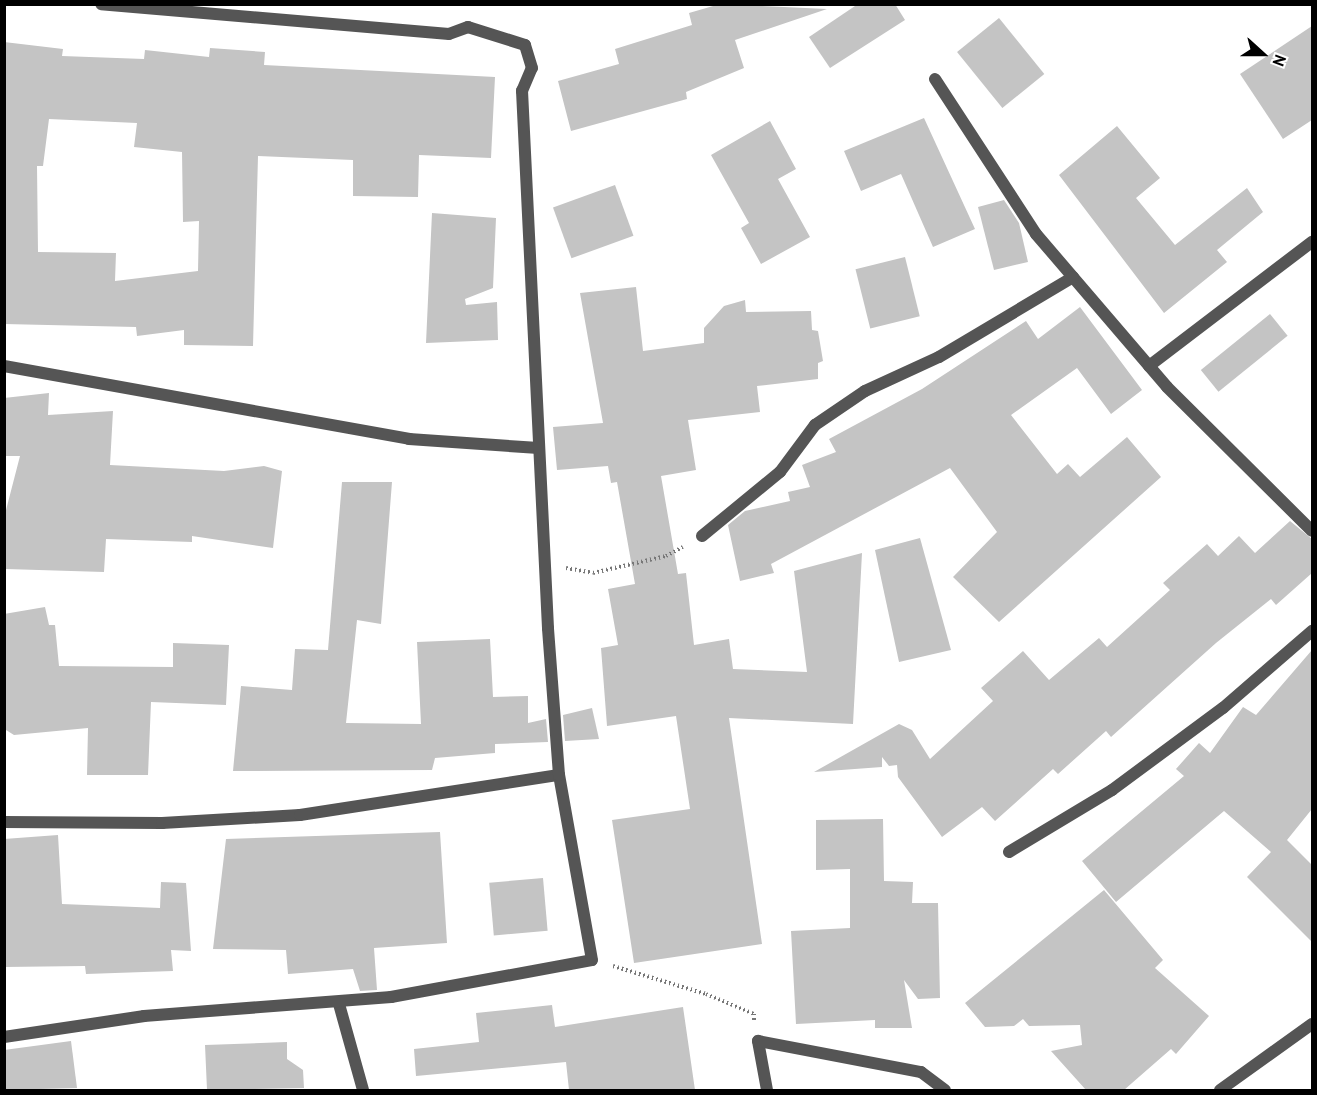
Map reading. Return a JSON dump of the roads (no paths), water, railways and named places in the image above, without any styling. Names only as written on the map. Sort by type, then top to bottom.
[{"type":"street","points":[[4,1037],[189,1012],[339,1004],[592,960],[559,775],[545,564],[522,91],[532,68],[525,45],[468,27],[449,33],[101,4]]},
{"type":"street","points":[[935,79],[1005,191],[1073,277],[1149,366],[1312,531]]},
{"type":"street","points":[[1149,366],[1312,242]]},
{"type":"street","points":[[702,536],[780,472],[815,426],[866,391],[939,357],[1073,277]]},
{"type":"street","points":[[4,366],[409,439],[539,448]]},
{"type":"street","points":[[1009,852],[1112,790],[1223,708],[1312,632]]},
{"type":"street","points":[[4,822],[162,823],[300,815],[559,775]]},
{"type":"street","points":[[339,1004],[363,1090]]},
{"type":"street","points":[[1221,1090],[1312,1024]]},
{"type":"street","points":[[767,1090],[758,1041],[921,1072],[945,1090]]}]
